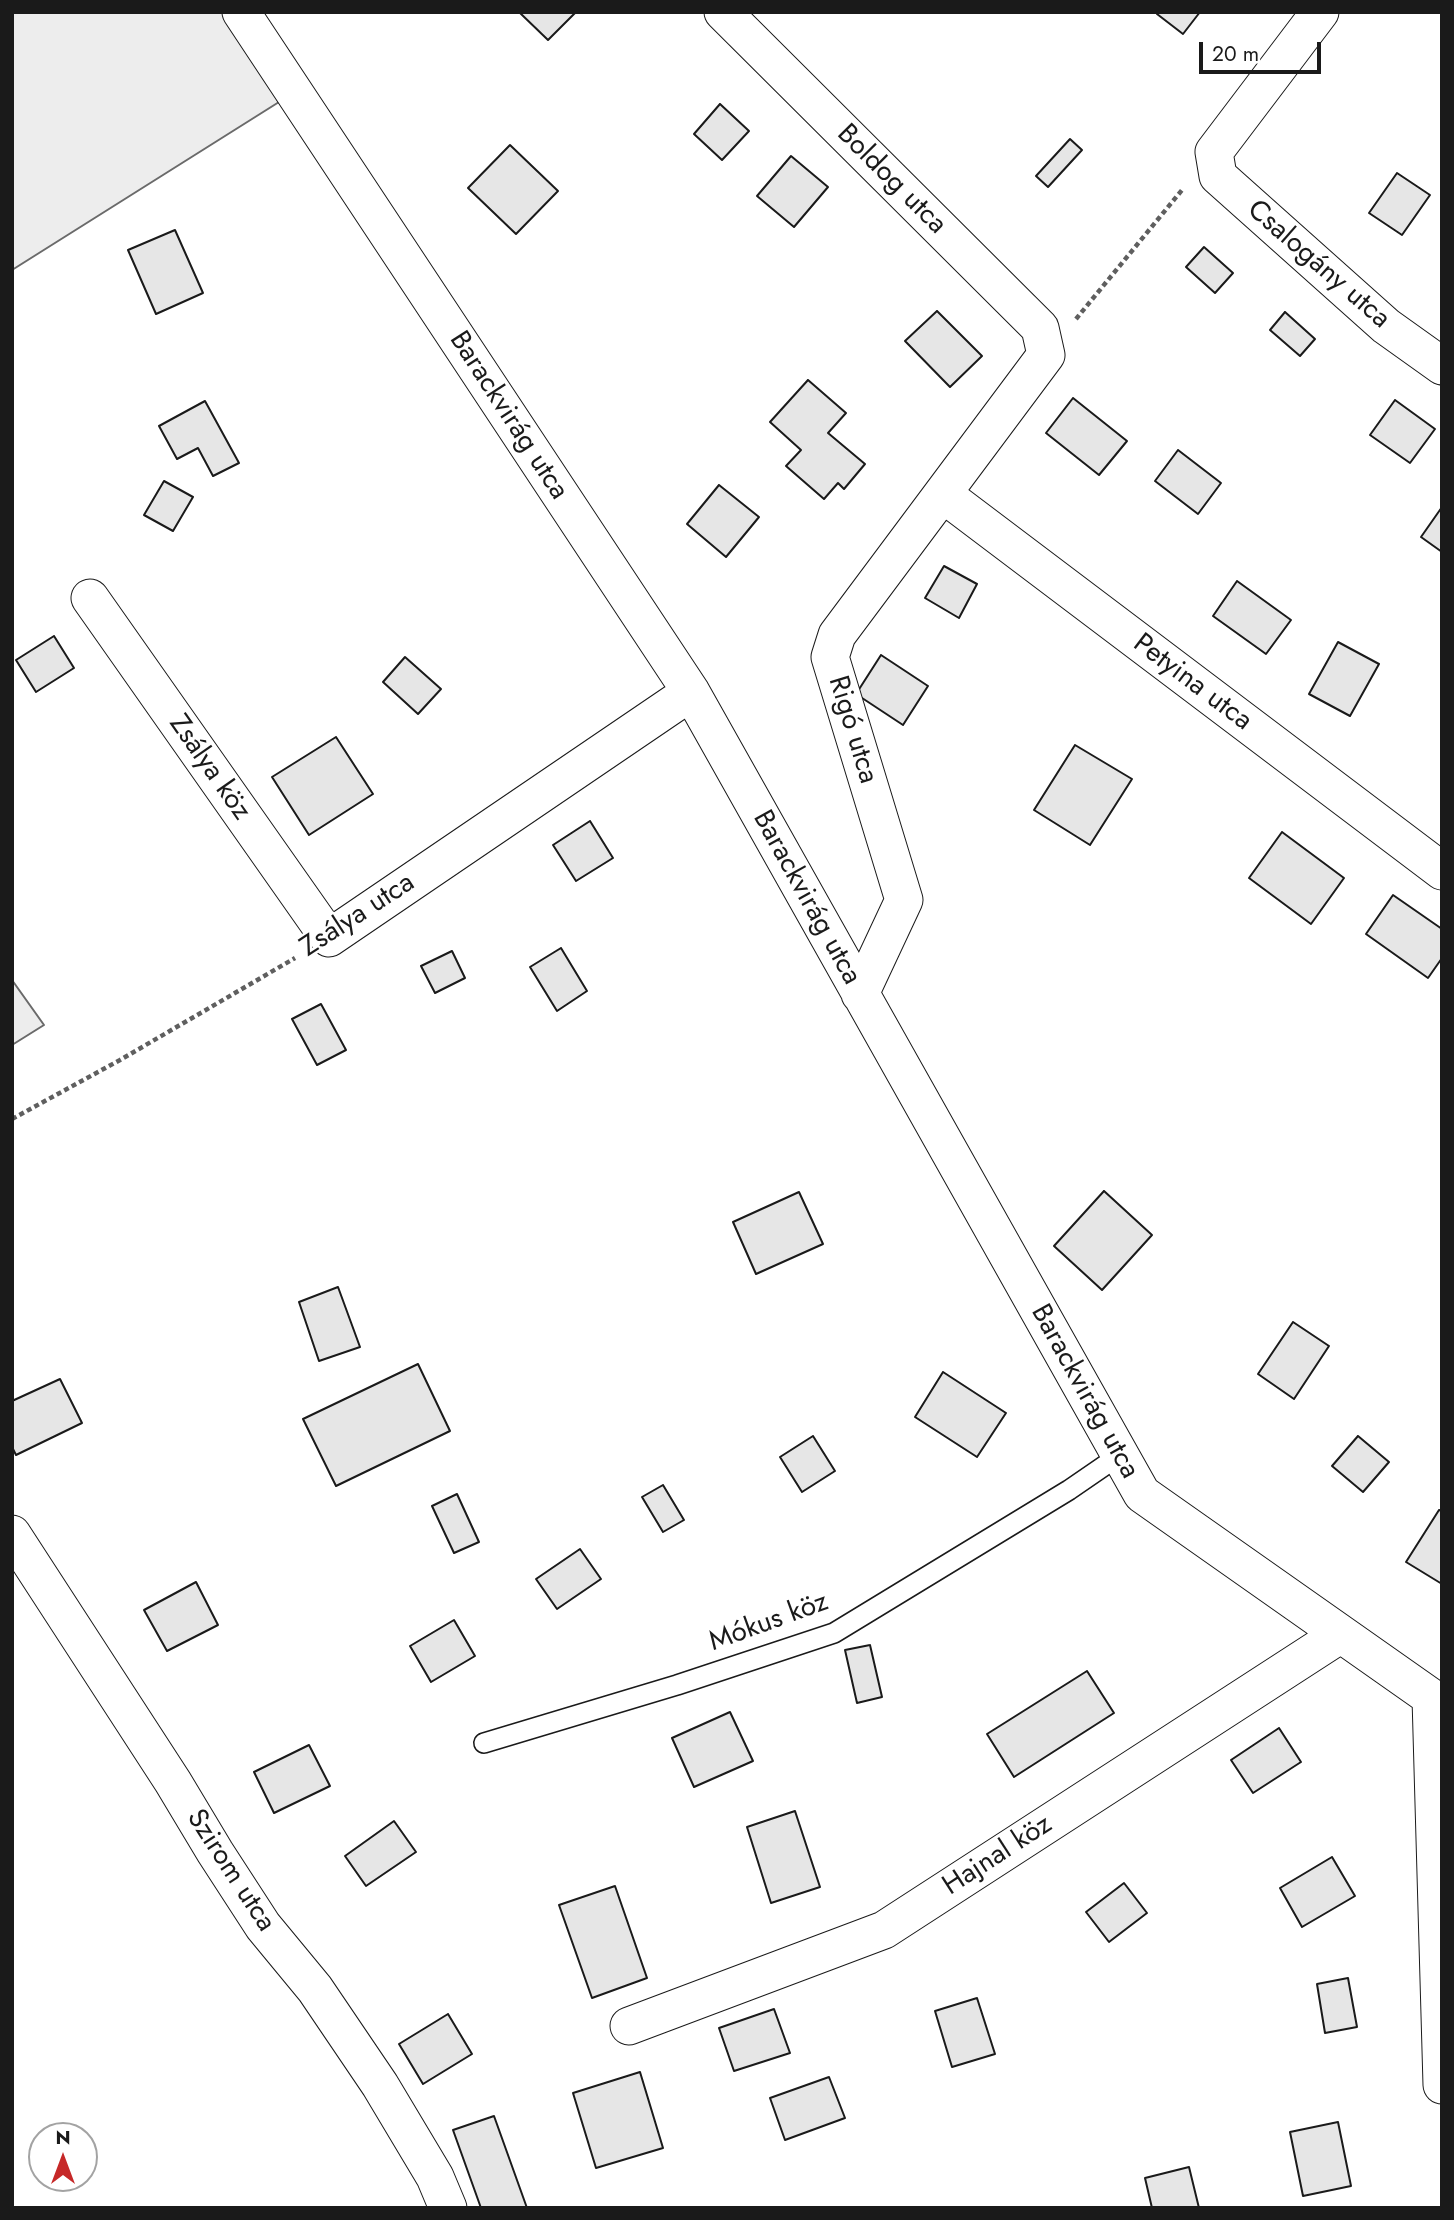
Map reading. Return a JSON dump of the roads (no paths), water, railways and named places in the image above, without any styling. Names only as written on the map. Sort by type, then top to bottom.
[{"type":"street","name":"Barackvirág utca","points":[[241,12],[691,692],[1142,1494],[1437,1701]]},
{"type":"street","name":"Boldog utca","points":[[723,12],[1040,328],[1046,355]]},
{"type":"street","name":"Csalogány utca","points":[[1320,12],[1213,152],[1218,176],[1386,326],[1442,366]]},
{"type":"street","name":"Rigó utca","points":[[860,994],[904,900],[830,657],[837,635],[1046,355]]},
{"type":"street","name":"Petyina utca","points":[[943,494],[1442,871]]},
{"type":"street","name":"Zsálya köz","points":[[90,598],[329,938]]},
{"type":"street","name":"Zsálya utca","points":[[329,938],[691,692]]},
{"type":"street","name":"Szirom utca","points":[[12,1534],[166,1770],[263,1926],[315,1989],[380,2085],[435,2177],[448,2208]]},
{"type":"street","name":"Hajnal köz","points":[[629,2026],[884,1930],[1341,1634]]},
{"type":"street","points":[[1437,1701],[1442,2085]]},
{"type":"lane","name":"Mókus köz","points":[[484,1743],[677,1685],[834,1633],[1069,1490],[1120,1455]]}]
